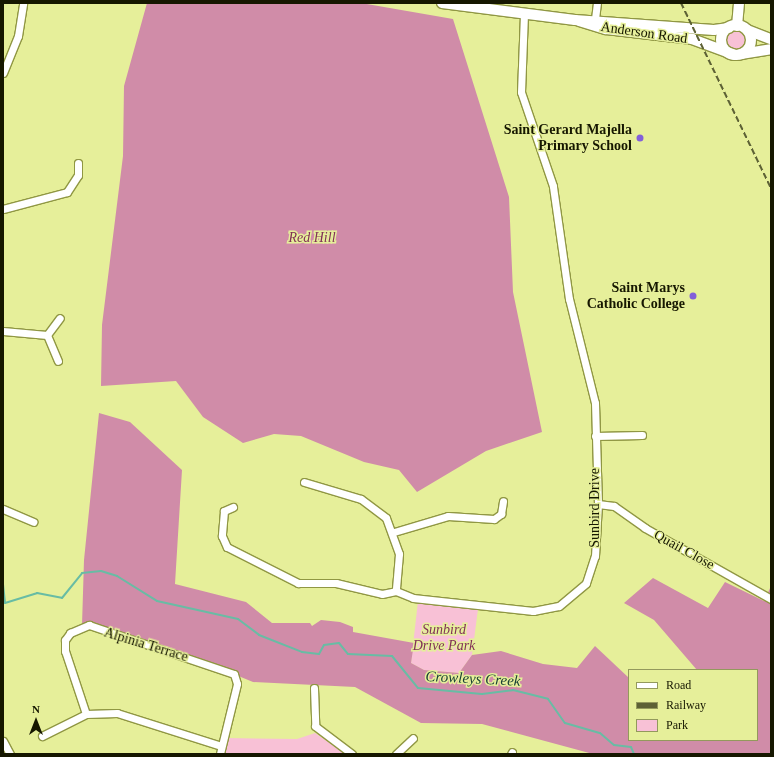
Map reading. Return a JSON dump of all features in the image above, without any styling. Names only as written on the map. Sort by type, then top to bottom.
[{"type":"street","points":[[3,73],[18,36],[23,3]]},
{"type":"street","name":"Anderson Road","points":[[442,3],[575,20],[692,39],[737,55]]},
{"type":"street","points":[[595,23],[597,3]]},
{"type":"street","points":[[737,55],[750,44],[737,28],[739,3]]},
{"type":"street","name":"Sunbird Drive","points":[[233,507],[224,511],[222,536],[235,554],[298,583],[336,583],[385,594],[396,591],[413,598],[533,611],[559,606],[576,594],[589,576],[595,556],[598,504],[593,392],[570,299],[553,186],[521,92],[524,13]]},
{"type":"street","name":"Anderson Road","points":[[595,23],[714,30],[737,28],[771,39]]},
{"type":"street","points":[[737,28],[722,34],[722,44],[726,52],[737,55],[771,49]]},
{"type":"street","points":[[3,209],[67,192],[78,175],[78,162]]},
{"type":"street","points":[[47,336],[60,318]]},
{"type":"street","points":[[3,331],[47,336]]},
{"type":"street","points":[[47,336],[58,361]]},
{"type":"street","points":[[595,436],[642,435]]},
{"type":"street","points":[[304,482],[369,503],[383,515],[394,532],[399,554],[396,591]]},
{"type":"street","points":[[394,532],[448,516],[491,520],[501,514],[503,501]]},
{"type":"street","name":"Quail Close","points":[[598,504],[614,506],[645,528],[771,599]]},
{"type":"street","points":[[3,509],[33,522]]},
{"type":"street","name":"Alpinia Terrace","points":[[42,736],[86,714],[117,713],[221,750],[237,684],[234,674],[89,625],[70,633],[66,640],[86,714]]},
{"type":"street","points":[[314,688],[315,726],[352,754]]},
{"type":"street","points":[[396,754],[413,738]]},
{"type":"street","points":[[3,741],[10,754]]},
{"type":"green space","name":"Red Hill","points":[[147,3],[361,3],[453,19],[509,197],[513,292],[542,432],[486,451],[417,492],[399,470],[364,462],[301,436],[274,434],[243,443],[203,417],[176,381],[101,386],[102,325],[123,156],[124,86]]},
{"type":"green space","points":[[735,30],[742,33],[745,40],[742,47],[735,50],[728,47],[725,40],[728,33]]},
{"type":"green space","points":[[99,413],[130,422],[182,470],[175,584],[246,602],[272,623],[310,623],[312,626],[321,620],[340,622],[353,627],[353,632],[414,643],[411,663],[424,670],[459,673],[472,655],[501,651],[543,664],[577,668],[595,646],[628,677],[628,741],[758,741],[758,669],[696,669],[654,620],[624,603],[653,578],[708,608],[725,582],[764,601],[771,586],[771,754],[593,754],[482,724],[421,723],[355,687],[253,682],[185,654],[82,625],[84,560]]},
{"type":"green space","name":"Sunbird Drive Park","points":[[418,601],[478,609],[472,655],[459,673],[424,670],[411,663]]},
{"type":"green space","points":[[315,733],[346,754],[223,754],[226,738],[297,739]]},
{"type":"waterway","name":"Crowleys Creek","points":[[3,584],[5,603],[37,593],[62,598],[82,573],[101,571],[117,576],[157,601],[238,619],[259,635],[302,652],[319,654],[324,645],[339,643],[348,654],[392,656],[418,688],[482,694],[513,690],[548,699],[565,723],[600,733],[614,745],[631,747],[634,754]]},
{"type":"railway","points":[[681,3],[771,188]]},
{"type":"place","name":"Saint Gerard Majella Primary School","points":[[640,138]]},
{"type":"place","name":"Saint Marys Catholic College","points":[[693,296]]}]
